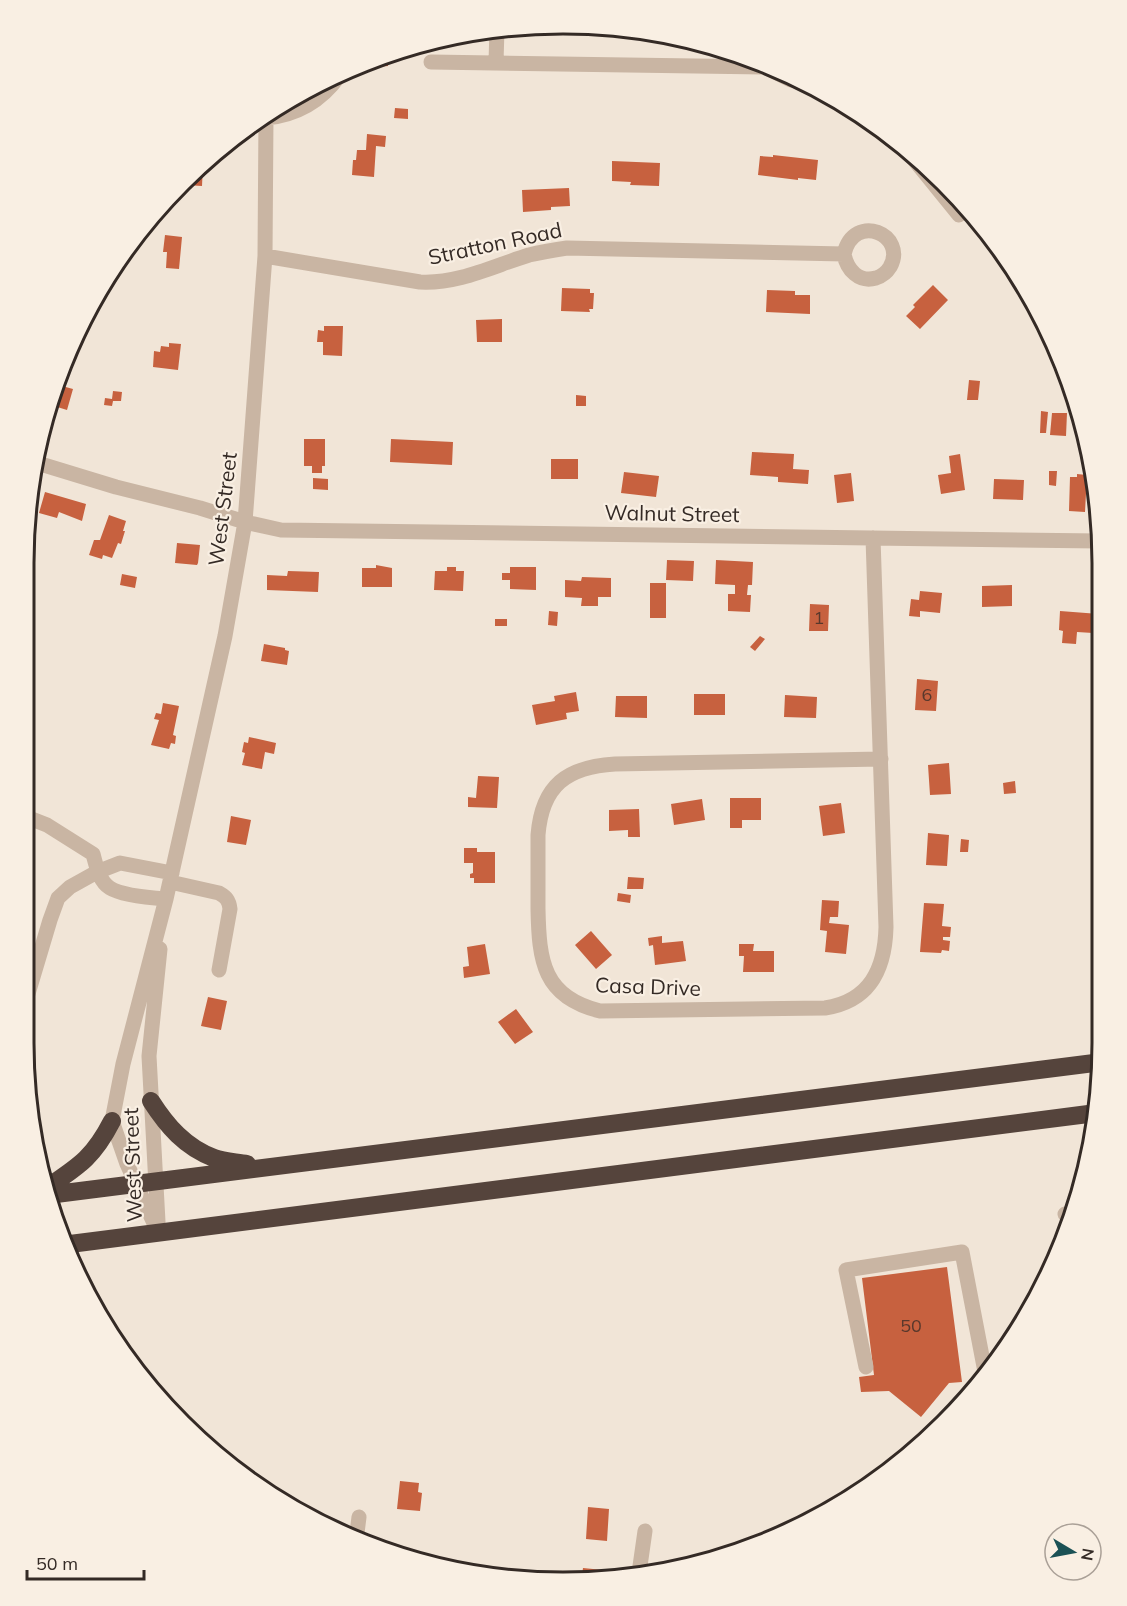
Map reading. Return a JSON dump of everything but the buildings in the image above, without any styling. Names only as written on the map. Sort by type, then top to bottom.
[{"type":"highway","points":[[57,1194],[1091,1063]]},
{"type":"highway","points":[[151,1101],[175,1134],[192,1147],[215,1159],[270,1168]]},
{"type":"highway","points":[[74,1243],[1088,1114]]},
{"type":"highway","points":[[54,1183],[86,1160],[101,1143],[112,1121]]},
{"type":"street","points":[[496,62],[497,39]]},
{"type":"street","points":[[431,62],[744,67]]},
{"type":"street","points":[[282,116],[319,99],[326,91]]},
{"type":"street","name":"West Street","points":[[146,1182],[127,1164],[112,1121],[123,1064],[166,899],[225,636],[245,522],[265,256],[266,127]]},
{"type":"street","points":[[938,189],[960,214]]},
{"type":"street","name":"Stratton Road","points":[[265,256],[420,282],[439,283],[463,278],[532,255],[567,248],[844,254]]},
{"type":"street","name":"Walnut Street","points":[[44,465],[116,487],[281,530],[1091,541]]},
{"type":"street","name":"Casa Drive","points":[[873,538],[881,759],[886,942],[884,954],[873,981],[863,993],[853,1000],[840,1006],[825,1008],[614,1012],[600,1011],[576,1004],[554,986],[543,964],[538,936],[538,835],[539,819],[549,793],[566,776],[587,768],[615,764],[881,759]]},
{"type":"street","points":[[34,820],[48,825],[93,854],[97,872],[109,888],[142,897],[166,899]]},
{"type":"street","points":[[34,956],[58,898],[70,887],[120,862],[226,897],[230,909],[219,970]]},
{"type":"street","name":"West Street","points":[[158,1232],[146,1182],[151,1101],[149,1056],[166,899]]},
{"type":"street","points":[[866,1366],[846,1270],[962,1252],[984,1364]]},
{"type":"street","points":[[357,1529],[358,1517]]},
{"type":"street","points":[[640,1566],[645,1531]]}]
